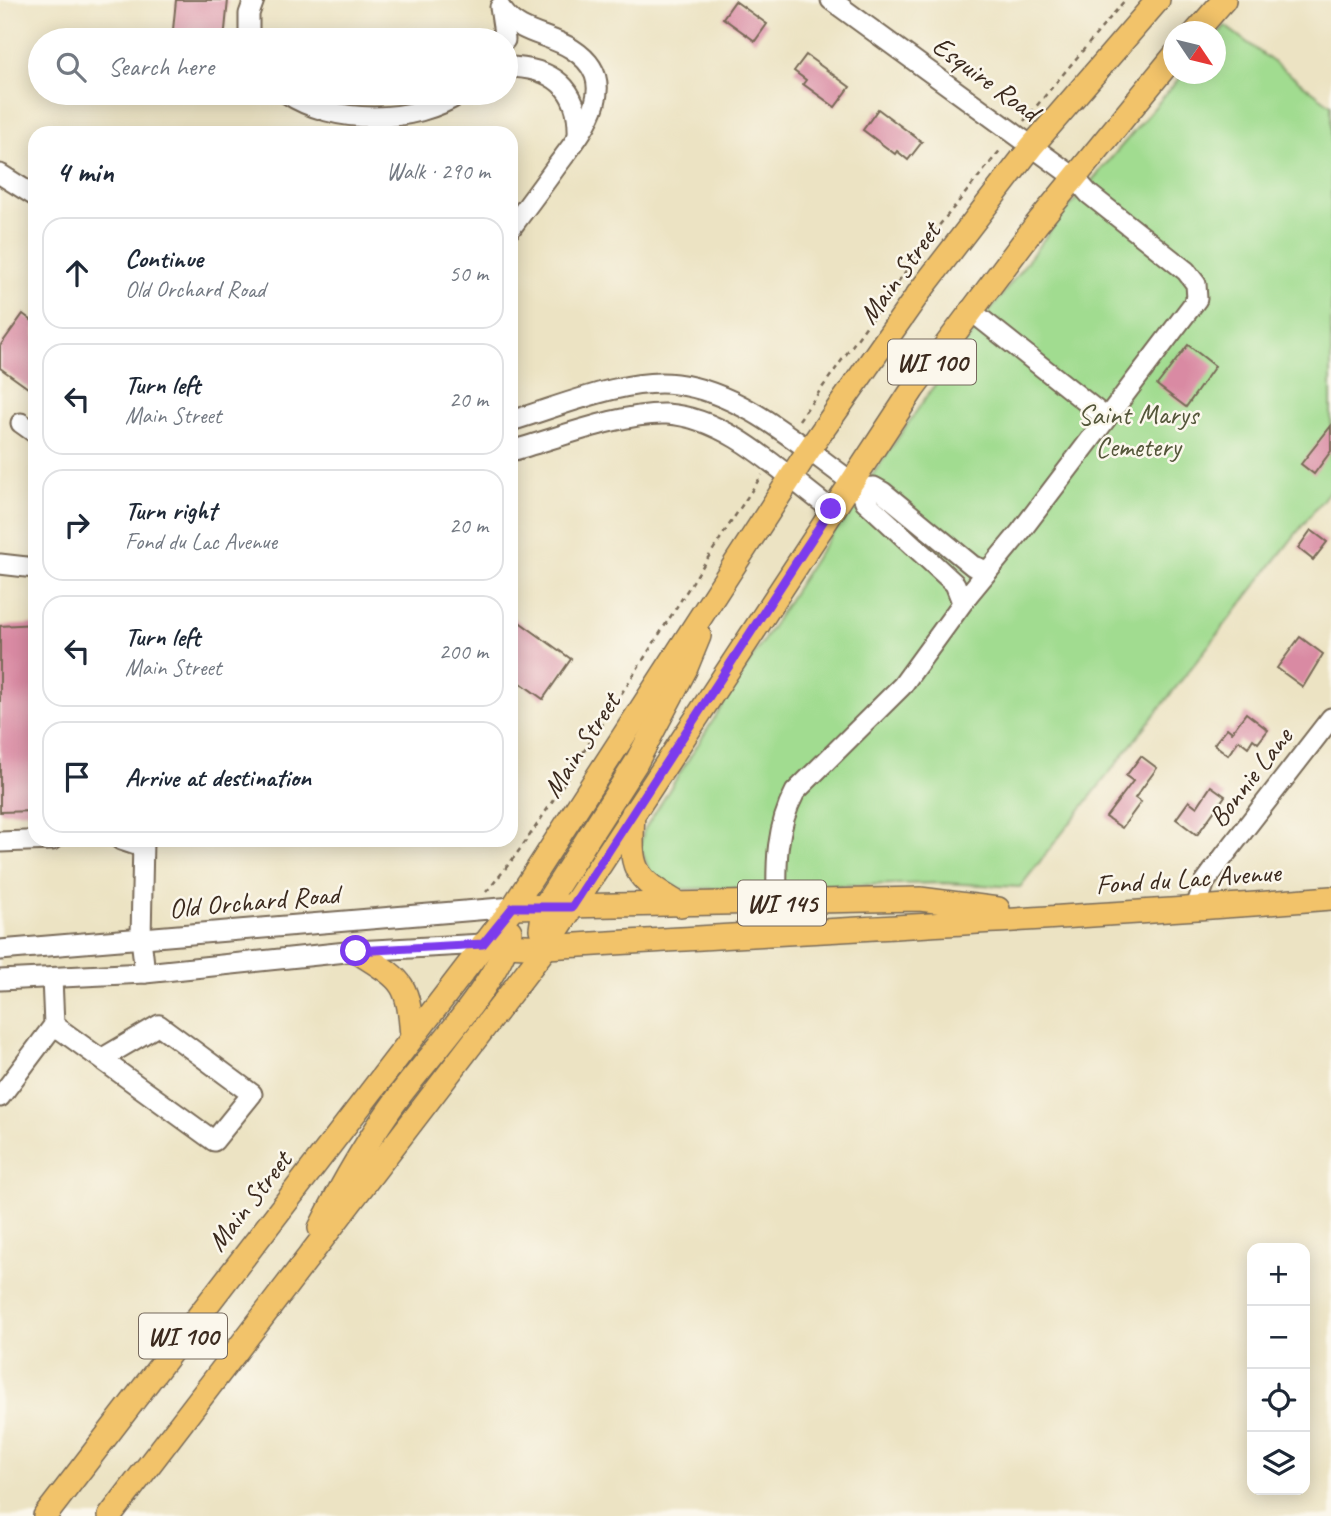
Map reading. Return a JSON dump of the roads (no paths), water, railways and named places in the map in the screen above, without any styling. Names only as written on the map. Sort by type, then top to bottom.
[{"type":"main road","name":"Main Street","points":[[45,1516],[513,907],[808,451],[921,290],[1032,146],[1158,0]]},
{"type":"main road","points":[[1206,21],[1224,0]]},
{"type":"main road","name":"WI 100","points":[[110,1516],[546,947],[831,509],[855,484],[970,310],[1163,69]]},
{"type":"main road","points":[[546,947],[541,929],[544,907],[636,763],[685,670],[719,586]]},
{"type":"main road","points":[[634,812],[631,852],[635,867],[642,880],[681,905]]},
{"type":"main road","name":"Fond du Lac Avenue","points":[[483,944],[546,947],[1195,909],[1331,898]]},
{"type":"main road","name":"Fond du Lac Avenue","points":[[513,907],[920,899],[1049,916]]},
{"type":"main road","points":[[295,1276],[341,1185],[398,1097],[489,977],[508,945],[513,907]]},
{"type":"main road","points":[[356,951],[398,978],[406,989],[410,999],[412,1037]]},
{"type":"street","points":[[249,28],[249,13],[254,0]]},
{"type":"street","name":"Esquire Road","points":[[777,903],[776,849],[784,813],[795,792],[902,686],[962,603],[1021,531],[1197,299],[1196,284],[1186,271],[1089,194],[1074,177],[831,0]]},
{"type":"street","points":[[500,5],[503,28]]},
{"type":"street","points":[[500,5],[518,26],[560,43],[586,59],[596,78],[598,95],[593,114],[518,218]]},
{"type":"street","points":[[518,70],[539,73],[565,86],[579,114],[578,137]]},
{"type":"street","points":[[303,105],[357,116],[415,113],[438,105]]},
{"type":"street","points":[[0,174],[28,192]]},
{"type":"street","points":[[970,310],[1105,417]]},
{"type":"street","points":[[518,419],[625,387],[674,383],[716,393],[747,409],[855,484],[865,501],[956,584],[962,603]]},
{"type":"street","points":[[607,393],[614,422]]},
{"type":"street","points":[[518,450],[631,417],[666,414],[700,421],[733,437],[831,509]]},
{"type":"street","points":[[855,484],[874,487],[883,492],[973,566],[988,571]]},
{"type":"street","points":[[0,564],[28,567]]},
{"type":"street","name":"Bonnie Lane","points":[[1195,909],[1205,882],[1331,718]]},
{"type":"street","points":[[0,842],[28,841]]},
{"type":"street","points":[[142,847],[141,938],[145,973]]},
{"type":"street","name":"Old Orchard Road","points":[[0,950],[513,907]]},
{"type":"street","name":"Old Orchard Road","points":[[0,980],[145,973],[356,951],[483,944]]},
{"type":"street","points":[[0,1097],[54,1025],[52,978]]},
{"type":"street","points":[[54,1025],[214,1141],[252,1094],[159,1025],[101,1059]]},
{"type":"park label","name":"Saint Marys Cemetery","points":[[1138,430]]}]
